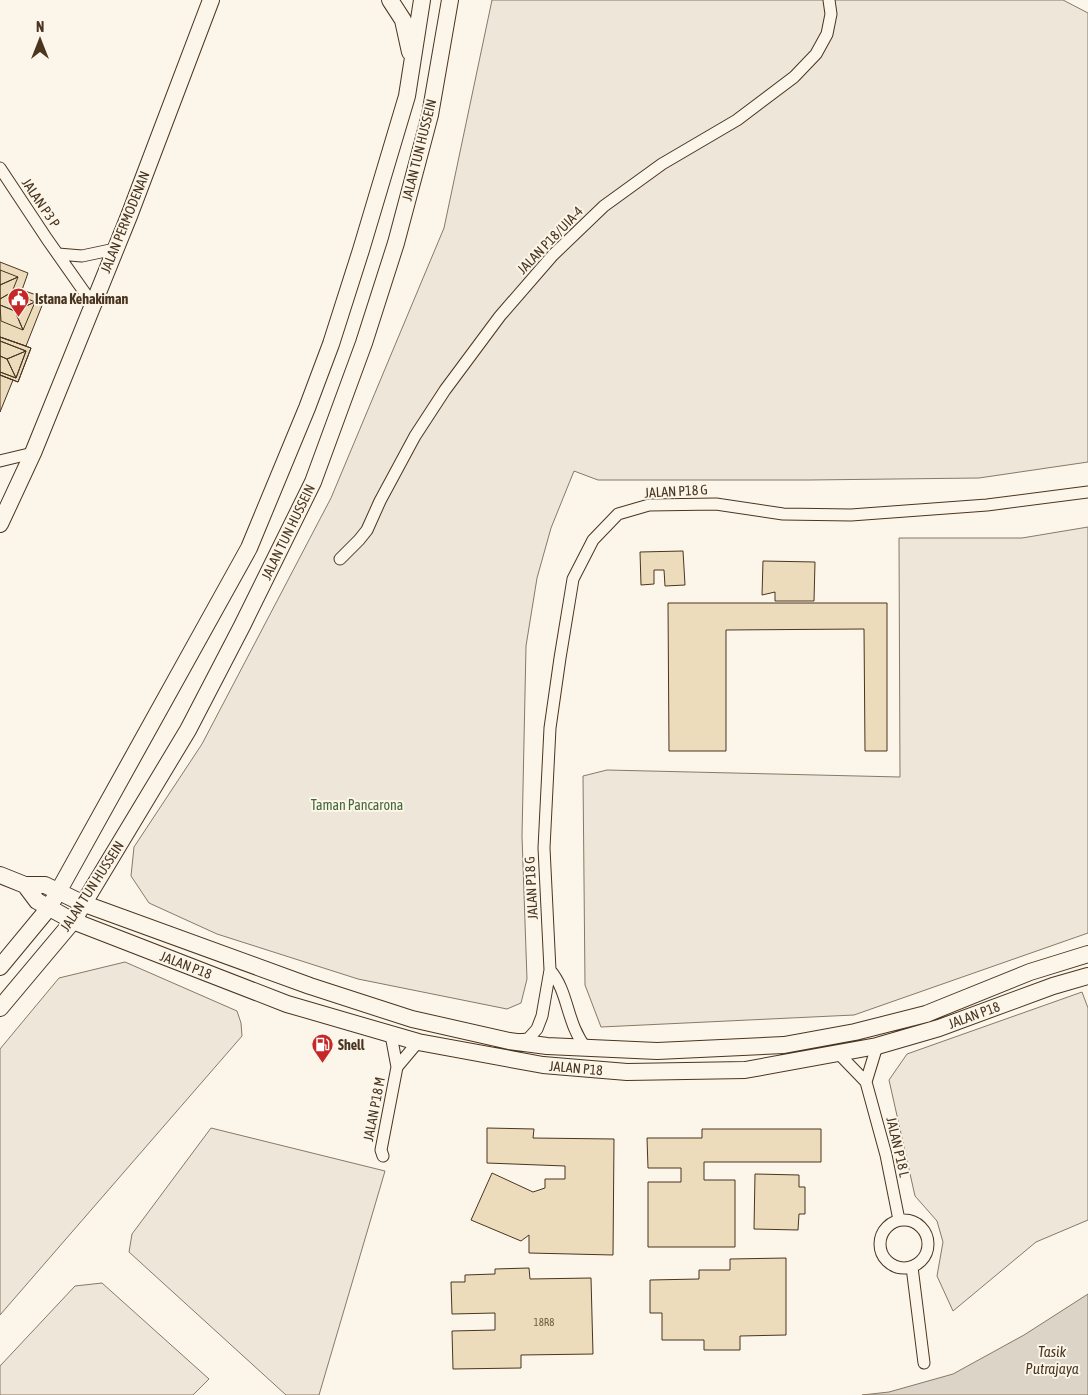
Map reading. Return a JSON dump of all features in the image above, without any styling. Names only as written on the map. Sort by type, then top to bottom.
[{"type":"street","name":"JALAN PERMODENAN","points":[[0,521],[33,453],[115,249],[211,0]]},
{"type":"street","points":[[390,0],[403,20],[410,49],[407,96]]},
{"type":"street","points":[[421,0],[449,3]]},
{"type":"street","name":"JALAN TUN HUSSEIN","points":[[0,967],[48,909],[249,548],[307,408],[376,203],[407,96],[421,0]]},
{"type":"street","name":"JALAN P18/UIA-4","points":[[340,558],[360,540],[367,530],[380,501],[415,436],[445,390],[500,316],[553,255],[604,206],[662,164],[737,120],[794,77],[816,54],[827,34],[831,14],[829,0]]},
{"type":"street","name":"JALAN TUN HUSSEIN","points":[[0,1008],[73,921],[188,730],[313,482],[364,342],[396,243],[430,115],[449,3]]},
{"type":"street","name":"JALAN P3 P","points":[[0,168],[92,304]]},
{"type":"street","points":[[58,254],[82,256],[115,249]]},
{"type":"street","points":[[0,461],[33,453]]},
{"type":"street","name":"JALAN P18 G","points":[[509,1041],[528,1039],[537,1030],[542,1016],[550,970],[544,848],[550,728],[574,579],[593,540],[618,514],[649,505],[716,504],[783,514],[851,515],[987,505],[1088,492]]},
{"type":"street","points":[[0,875],[25,885]]},
{"type":"street","name":"JALAN P18","points":[[25,885],[45,885],[82,904],[310,986],[403,1016],[509,1041],[547,1046],[657,1052],[784,1045],[855,1032],[926,1014],[1030,972],[1088,954]]},
{"type":"street","name":"JALAN P18","points":[[25,885],[37,901],[48,909],[73,921],[287,1004],[418,1042],[543,1065],[627,1072],[745,1070],[878,1046],[940,1028],[1053,986],[1088,976]]},
{"type":"street","name":"JALAN P18 G","points":[[550,970],[560,984],[574,1031],[586,1048]]},
{"type":"street","name":"JALAN P18 M","points":[[383,1156],[381,1150],[397,1067],[391,1035]]},
{"type":"street","name":"JALAN P18 M","points":[[397,1067],[418,1042]]},
{"type":"street","points":[[866,1082],[878,1046]]},
{"type":"street","name":"JALAN P18 L","points":[[838,1053],[866,1082],[886,1155],[898,1220]]},
{"type":"street","points":[[898,1220],[913,1222],[924,1231],[927,1238],[927,1252],[918,1264],[912,1267],[894,1267],[884,1258],[880,1251],[879,1243],[885,1228],[898,1220]]},
{"type":"street","points":[[912,1267],[924,1363]]},
{"type":"green space","name":"Taman Pancarona","points":[[492,0],[1063,0],[1088,13],[1088,462],[979,478],[598,480],[574,471],[551,528],[537,578],[526,646],[522,836],[527,979],[521,1003],[507,1009],[358,979],[217,934],[149,903],[131,876],[134,847],[202,744],[331,498],[444,228]]},
{"type":"green space","points":[[1088,527],[1088,933],[854,1015],[601,1027],[585,985],[583,776],[607,770],[900,777],[899,538],[1022,538]]},
{"type":"green space","points":[[125,962],[237,1011],[241,1023],[242,1036],[0,1315],[0,1049],[59,978]]},
{"type":"green space","points":[[1082,992],[1088,1008],[1088,1220],[1036,1242],[953,1311],[937,1276],[943,1242],[937,1221],[915,1196],[889,1080],[907,1054]]},
{"type":"green space","points":[[211,1128],[385,1171],[319,1395],[286,1395],[129,1252],[132,1234]]},
{"type":"green space","points":[[102,1283],[209,1379],[193,1395],[0,1395],[0,1366],[75,1286]]},
{"type":"water","name":"Tasik Putrajaya","points":[[1088,1294],[1088,1395],[862,1395],[889,1392],[953,1374],[1024,1335]]},
{"type":"building","name":"Istana Kehakiman","points":[[0,262],[28,273],[22,290],[45,298],[26,346],[0,337]]},
{"type":"building","points":[[0,270],[18,277],[0,285]]},
{"type":"building","points":[[18,277],[12,292],[0,299],[0,285]]},
{"type":"building","points":[[12,292],[35,302],[15,311],[0,305],[0,299]]},
{"type":"building","points":[[35,302],[23,330],[15,311]]},
{"type":"building","points":[[0,305],[15,311],[23,330],[1,321]]},
{"type":"building","points":[[0,337],[31,348],[18,382],[0,375],[0,372],[16,378],[26,351],[0,341]]},
{"type":"building","points":[[0,337],[31,348],[18,382],[0,375]]},
{"type":"building","points":[[0,341],[26,351],[7,359],[0,356]]},
{"type":"building","points":[[26,351],[16,378],[7,359]]},
{"type":"building","points":[[0,356],[7,359],[16,378],[0,372]]},
{"type":"building","points":[[0,375],[13,380],[0,412]]},
{"type":"building","points":[[683,551],[685,585],[665,586],[664,570],[654,570],[654,584],[641,585],[640,552]]},
{"type":"building","points":[[763,561],[815,562],[814,601],[775,601],[775,592],[762,595]]},
{"type":"building","points":[[668,603],[887,603],[887,751],[865,751],[864,629],[726,630],[726,751],[669,751]]},
{"type":"building","points":[[487,1128],[534,1129],[533,1138],[614,1139],[613,1255],[529,1253],[529,1235],[521,1241],[471,1220],[492,1173],[533,1192],[545,1188],[545,1179],[565,1179],[565,1166],[487,1163]]},
{"type":"building","points":[[702,1129],[821,1129],[821,1162],[704,1162],[704,1180],[735,1180],[735,1247],[648,1247],[648,1182],[681,1182],[681,1168],[648,1168],[647,1138],[702,1138]]},
{"type":"building","points":[[755,1174],[799,1175],[799,1187],[805,1187],[805,1214],[799,1214],[798,1230],[754,1229]]},
{"type":"building","points":[[786,1258],[786,1335],[740,1336],[740,1350],[704,1350],[704,1340],[662,1340],[662,1313],[650,1313],[650,1280],[699,1279],[699,1270],[730,1270],[730,1259]]},
{"type":"building","points":[[529,1268],[530,1279],[591,1278],[593,1354],[521,1355],[521,1368],[453,1369],[452,1331],[495,1330],[495,1313],[452,1314],[451,1282],[465,1282],[465,1275],[495,1274],[495,1269]]},
{"type":"place","name":"Istana Kehakiman","points":[[19,318]]},
{"type":"place","name":"Shell","points":[[322,1064]]}]
